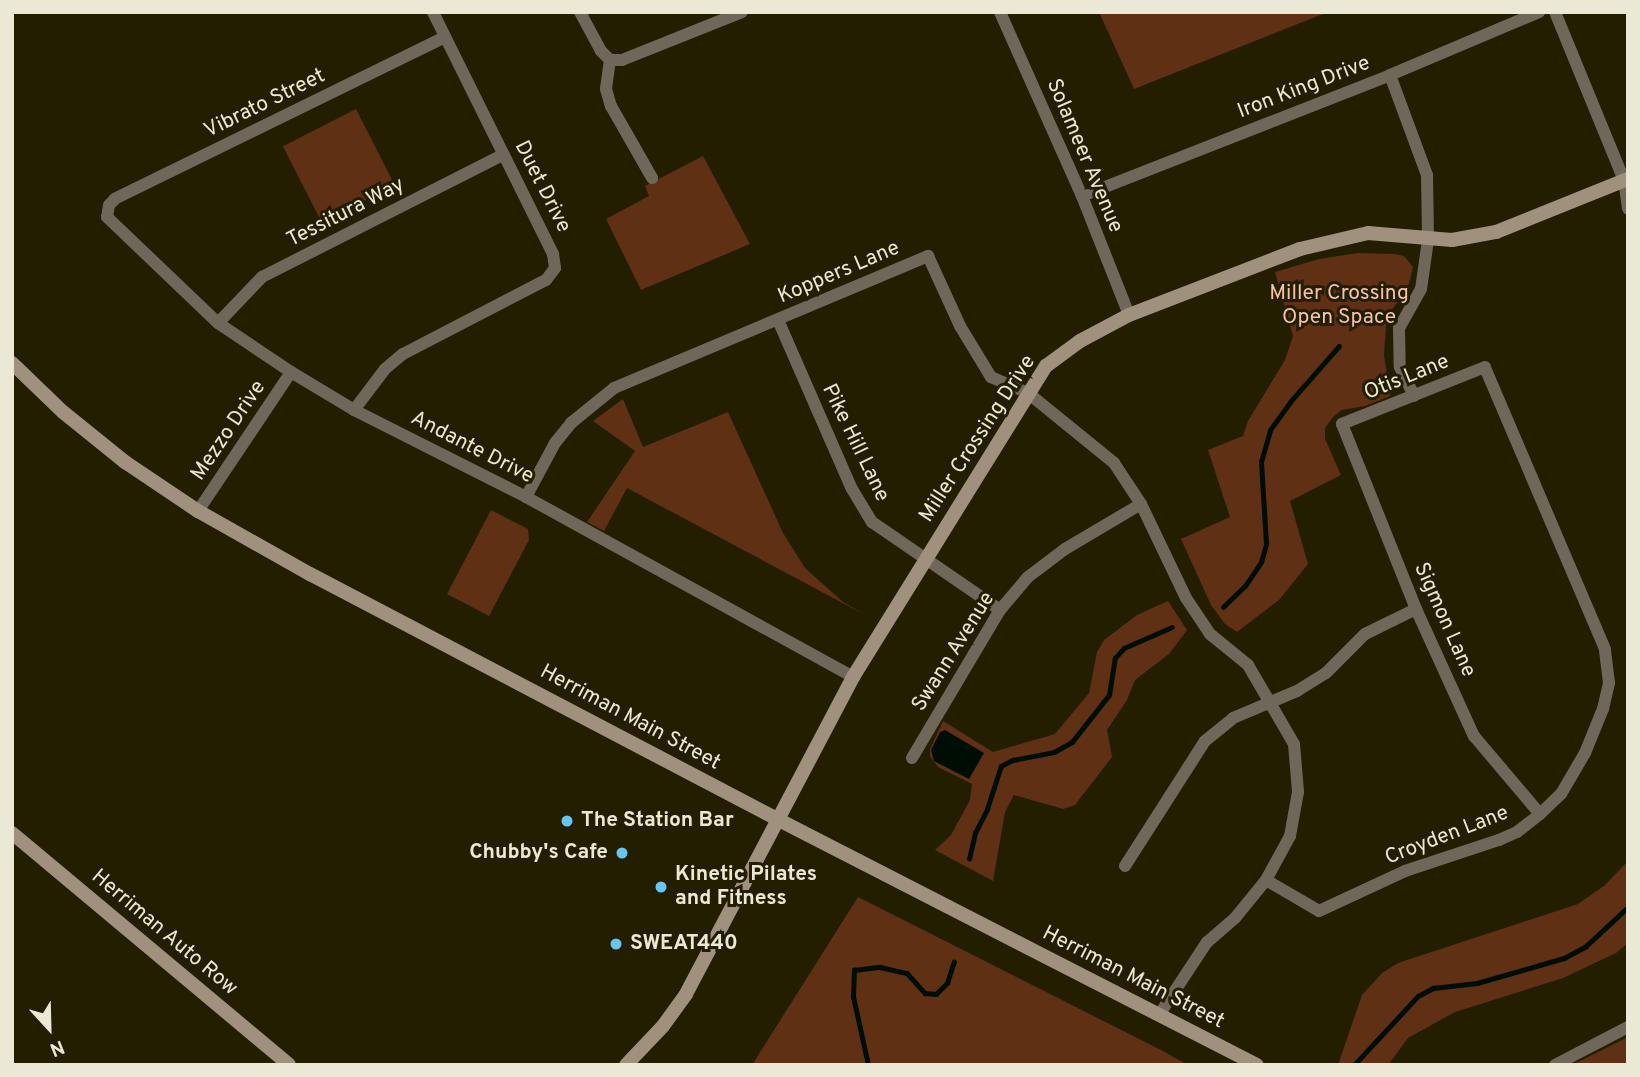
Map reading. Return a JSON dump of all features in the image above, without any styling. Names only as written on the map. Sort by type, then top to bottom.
[{"type":"street","name":"Duet Drive","points":[[354,410],[385,369],[402,354],[554,272],[554,254],[433,12]]},
{"type":"street","points":[[580,12],[601,51],[610,60],[622,60],[742,12]]},
{"type":"street","name":"Solameer Avenue","points":[[1000,12],[1082,196],[1129,315]]},
{"type":"street","name":"Iron King Drive","points":[[1082,196],[1390,75],[1539,12]]},
{"type":"street","points":[[1555,12],[1627,181],[1628,209]]},
{"type":"street","name":"Vibrato Street","points":[[107,211],[109,205],[120,197],[445,37]]},
{"type":"street","points":[[610,60],[606,89],[611,106],[652,177]]},
{"type":"street","points":[[1390,75],[1427,175],[1428,240],[1422,289],[1399,328],[1400,367],[1414,396]]},
{"type":"street","name":"Tessitura Way","points":[[218,323],[262,277],[504,154]]},
{"type":"street","name":"Miller Crossing Drive","points":[[626,1065],[663,1026],[686,994],[853,677],[1046,366],[1080,341],[1129,315],[1300,248],[1368,233],[1452,240],[1496,232],[1627,181]]},
{"type":"street","name":"Andante Drive","points":[[107,211],[113,225],[218,323],[291,372],[354,410],[526,497],[853,677]]},
{"type":"street","name":"Koppers Lane","points":[[526,497],[555,443],[591,404],[614,388],[928,256],[960,326],[991,377],[1028,393],[1114,463],[1142,504],[1186,598],[1210,634],[1248,665],[1294,744],[1298,792],[1290,836],[1266,880],[1235,918],[1207,942],[1159,1015]]},
{"type":"street","name":"Pike Hill Lane","points":[[778,320],[852,489],[872,522],[1000,610]]},
{"type":"street","name":"Herriman Main Street","points":[[12,363],[64,412],[125,462],[198,511],[310,574],[777,819],[1257,1065]]},
{"type":"street","name":"Otis Lane","points":[[1342,424],[1485,367]]},
{"type":"street","name":"Croyden Lane","points":[[1266,880],[1319,911],[1405,871],[1500,840],[1517,832],[1561,794],[1585,753],[1603,709],[1609,683],[1605,649],[1485,367]]},
{"type":"street","name":"Mezzo Drive","points":[[198,511],[291,372]]},
{"type":"street","name":"Sigmon Lane","points":[[1342,424],[1416,609],[1474,736],[1540,814]]},
{"type":"street","name":"Swann Avenue","points":[[912,758],[1000,610],[1028,577],[1055,556],[1142,504]]},
{"type":"street","points":[[1125,866],[1205,741],[1233,718],[1272,703],[1326,673],[1365,634],[1416,609]]},
{"type":"street","name":"Herriman Auto Row","points":[[12,833],[289,1065]]},
{"type":"street","points":[[1555,1065],[1628,1027]]},
{"type":"green space","points":[[1099,12],[1328,12],[1134,89]]},
{"type":"green space","points":[[356,109],[395,185],[322,222],[283,146]]},
{"type":"green space","points":[[703,156],[750,244],[641,290],[606,219],[649,196],[645,186]]},
{"type":"green space","name":"Miller Crossing Open Space","points":[[1358,253],[1404,256],[1413,267],[1408,288],[1391,311],[1386,327],[1384,355],[1390,396],[1365,406],[1342,410],[1325,428],[1325,439],[1341,475],[1290,501],[1308,564],[1279,600],[1237,632],[1225,624],[1211,605],[1181,539],[1230,517],[1208,450],[1243,436],[1248,421],[1285,360],[1293,336],[1275,272],[1319,259]]},
{"type":"green space","points":[[623,399],[643,447],[728,412],[783,533],[805,568],[843,602],[865,615],[627,488],[604,531],[587,522],[635,451],[593,421]]},
{"type":"green space","points":[[491,510],[528,529],[529,540],[489,616],[447,594]]},
{"type":"green space","points":[[1168,601],[1187,630],[1169,654],[1135,680],[1127,700],[1107,730],[1112,757],[1075,805],[1063,809],[1014,795],[1005,812],[993,881],[935,850],[951,835],[970,800],[972,784],[938,767],[930,756],[930,749],[943,721],[993,752],[1055,734],[1089,693],[1097,652],[1104,640],[1137,615]]},
{"type":"green space","points":[[1628,861],[1628,943],[1616,953],[1563,978],[1455,1012],[1408,1038],[1388,1065],[1338,1065],[1362,995],[1382,973],[1398,963],[1578,904],[1604,886]]},
{"type":"green space","points":[[858,897],[1161,1050],[1188,1065],[752,1065]]},
{"type":"green space","points":[[1628,1037],[1628,1065],[1572,1065]]},
{"type":"shaded area","points":[[945,730],[984,753],[969,779],[934,761],[931,750],[940,732]]},
{"type":"waterway","points":[[1223,607],[1245,586],[1261,562],[1266,544],[1261,462],[1270,430],[1290,402],[1339,346]]},
{"type":"waterway","points":[[969,859],[975,833],[987,809],[1001,766],[1013,760],[1054,752],[1072,742],[1109,695],[1115,658],[1124,648],[1172,627]]},
{"type":"waterway","points":[[1354,1065],[1418,996],[1433,988],[1477,983],[1564,958],[1585,947],[1628,907]]},
{"type":"waterway","points":[[868,1065],[853,997],[854,970],[880,967],[907,973],[925,993],[936,994],[947,983],[954,962]]},
{"type":"place","name":"The Station Bar","points":[[567,821]]},
{"type":"place","name":"Chubby's Cafe","points":[[622,853]]},
{"type":"place","name":"Kinetic Pilates and Fitness","points":[[661,887]]},
{"type":"place","name":"SWEAT440","points":[[616,944]]}]
